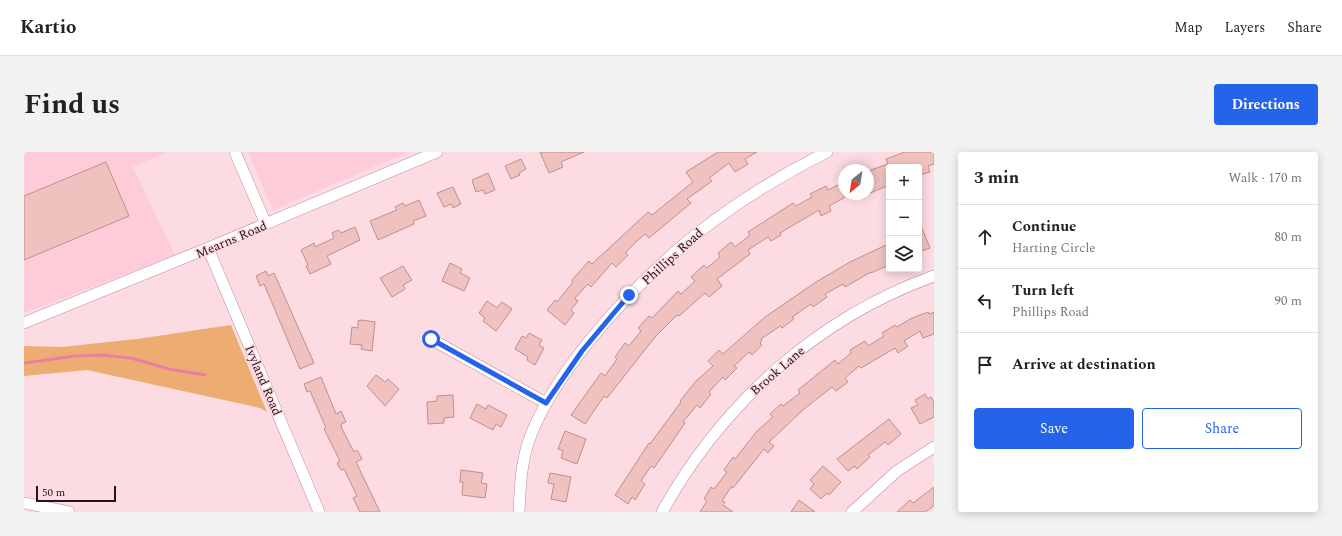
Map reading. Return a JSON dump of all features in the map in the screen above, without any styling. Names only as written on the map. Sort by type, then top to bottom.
[{"type":"street","points":[[235,152],[266,224]]},
{"type":"street","name":"Mearns Road","points":[[24,323],[437,152]]},
{"type":"street","name":"Phillips Road","points":[[519,512],[522,472],[528,445],[535,425],[546,403],[577,358],[605,322],[629,295],[685,242],[711,222],[773,180],[827,152]]},
{"type":"street","name":"Ivyland Road","points":[[208,248],[319,512]]},
{"type":"street","name":"Brook Lane","points":[[662,512],[700,452],[743,401],[783,363],[801,348],[843,320],[891,294],[934,276]]},
{"type":"street","points":[[431,339],[546,403]]},
{"type":"street","points":[[852,512],[897,471],[934,447]]},
{"type":"street","points":[[24,503],[69,512]]},
{"type":"shaded area","points":[[24,152],[167,152],[133,167],[175,255],[24,313]]},
{"type":"shaded area","points":[[248,152],[408,152],[273,210]]},
{"type":"shaded area","points":[[231,325],[267,412],[260,408],[87,370],[24,376],[24,346],[62,347],[137,339]]},
{"type":"building","points":[[540,152],[584,152],[561,162],[563,167],[549,173]]},
{"type":"building","points":[[718,152],[757,152],[745,159],[748,164],[735,172],[729,163],[709,178],[712,181],[687,199],[691,203],[649,238],[645,234],[625,253],[628,255],[616,267],[612,263],[591,287],[588,284],[575,298],[578,301],[571,310],[574,313],[565,325],[547,310],[555,300],[557,302],[573,282],[572,280],[589,261],[592,264],[648,212],[652,215],[693,182],[686,172]]},
{"type":"building","points":[[905,152],[934,152],[934,164],[928,166],[930,172],[922,174],[922,164],[888,164],[886,159]]},
{"type":"building","points":[[521,159],[526,169],[519,173],[520,175],[511,179],[505,166]]},
{"type":"building","points":[[106,162],[129,216],[24,260],[24,196]]},
{"type":"building","points":[[886,165],[886,186],[874,191],[874,169]]},
{"type":"building","points":[[488,173],[495,190],[485,194],[483,190],[476,192],[472,180]]},
{"type":"building","points":[[838,185],[838,200],[840,200],[829,206],[831,211],[821,216],[819,210],[780,233],[781,235],[771,241],[768,237],[748,250],[750,254],[717,279],[722,286],[709,297],[705,293],[679,316],[677,315],[655,337],[607,398],[604,396],[585,424],[571,415],[601,373],[605,376],[617,359],[615,357],[625,343],[629,346],[641,331],[638,328],[649,316],[652,318],[678,291],[681,294],[695,281],[691,277],[704,265],[707,268],[720,257],[718,253],[731,242],[735,247],[750,235],[748,232],[793,203],[796,206],[812,197],[810,194],[826,186],[828,190]]},
{"type":"building","points":[[453,187],[461,204],[453,208],[451,204],[444,207],[437,193]]},
{"type":"building","points":[[419,200],[426,216],[413,221],[414,224],[378,240],[370,221],[397,210],[395,207],[403,203],[405,206]]},
{"type":"building","points":[[355,227],[360,240],[327,256],[331,264],[310,274],[306,266],[308,265],[301,250],[314,243],[315,247],[334,238],[332,233],[339,230],[341,233]]},
{"type":"building","points":[[922,228],[930,248],[922,251]]},
{"type":"building","points":[[886,245],[886,266],[871,272],[845,287],[843,284],[825,294],[827,297],[813,307],[811,304],[792,317],[794,319],[782,328],[780,326],[761,339],[762,340],[760,343],[762,345],[752,355],[749,352],[734,366],[737,368],[725,380],[723,377],[709,392],[711,394],[700,408],[697,405],[683,422],[685,423],[654,468],[651,466],[641,481],[645,484],[635,500],[632,497],[628,504],[615,495],[649,443],[650,444],[681,402],[680,401],[696,381],[713,366],[708,361],[719,350],[723,354],[765,317],[816,282],[850,262]]},
{"type":"building","points":[[450,263],[462,269],[460,273],[470,278],[464,291],[442,281]]},
{"type":"building","points":[[403,266],[412,280],[403,285],[405,289],[392,297],[380,278]]},
{"type":"building","points":[[266,271],[268,276],[274,273],[314,363],[300,369],[264,284],[260,286],[256,276]]},
{"type":"building","points":[[487,301],[497,308],[502,302],[512,309],[496,331],[483,321],[485,318],[479,313]]},
{"type":"building","points":[[928,312],[929,314],[934,312],[934,334],[923,338],[920,331],[904,341],[908,346],[898,353],[895,348],[861,368],[859,366],[845,378],[848,382],[836,391],[832,387],[804,409],[769,442],[774,446],[768,453],[764,449],[733,488],[731,487],[722,501],[725,502],[723,505],[733,512],[700,512],[707,501],[704,499],[711,487],[714,489],[727,472],[724,470],[733,457],[735,459],[757,431],[773,417],[770,414],[781,404],[783,406],[800,393],[798,390],[835,360],[838,364],[851,353],[850,350],[865,341],[868,346],[884,336],[882,333],[895,325],[897,327],[910,319]]},
{"type":"building","points":[[358,321],[375,322],[372,351],[361,349],[362,345],[350,344],[352,327],[358,328]]},
{"type":"building","points":[[529,333],[542,340],[539,345],[544,348],[535,365],[527,360],[528,357],[515,349],[522,336],[526,338]]},
{"type":"building","points":[[376,375],[385,382],[388,379],[399,389],[385,406],[367,386]]},
{"type":"building","points":[[321,377],[336,414],[341,411],[346,422],[341,424],[342,429],[354,452],[357,450],[362,459],[356,462],[380,512],[360,512],[353,498],[357,496],[344,469],[341,470],[337,463],[340,461],[324,429],[326,428],[310,391],[307,392],[304,384]]},
{"type":"building","points":[[925,394],[928,399],[931,397],[934,402],[934,417],[920,424],[911,408],[918,405],[915,400]]},
{"type":"building","points":[[453,395],[454,417],[444,418],[444,423],[428,424],[427,402],[437,401],[437,396]]},
{"type":"building","points":[[477,404],[486,409],[488,405],[507,415],[501,427],[496,424],[493,430],[470,418]]},
{"type":"building","points":[[889,419],[901,434],[888,445],[885,442],[868,455],[870,457],[857,469],[855,466],[848,471],[837,459]]},
{"type":"building","points":[[565,431],[586,439],[577,464],[561,458],[563,451],[558,449]]},
{"type":"building","points":[[823,466],[841,482],[829,495],[827,493],[821,499],[810,489],[814,484],[810,480]]},
{"type":"building","points":[[461,470],[483,473],[481,483],[487,484],[485,498],[462,495],[463,482],[460,482]]},
{"type":"building","points":[[550,473],[571,477],[566,502],[551,499],[554,484],[548,483]]},
{"type":"building","points":[[934,487],[934,506],[925,512],[897,512],[910,500],[913,503]]},
{"type":"building","points":[[799,500],[815,512],[791,512]]},
{"type":"waterway","points":[[24,363],[75,356],[102,355],[131,358],[169,369],[205,375]]},
{"type":"route","points":[[431,339],[546,403],[582,351],[629,295]]}]
